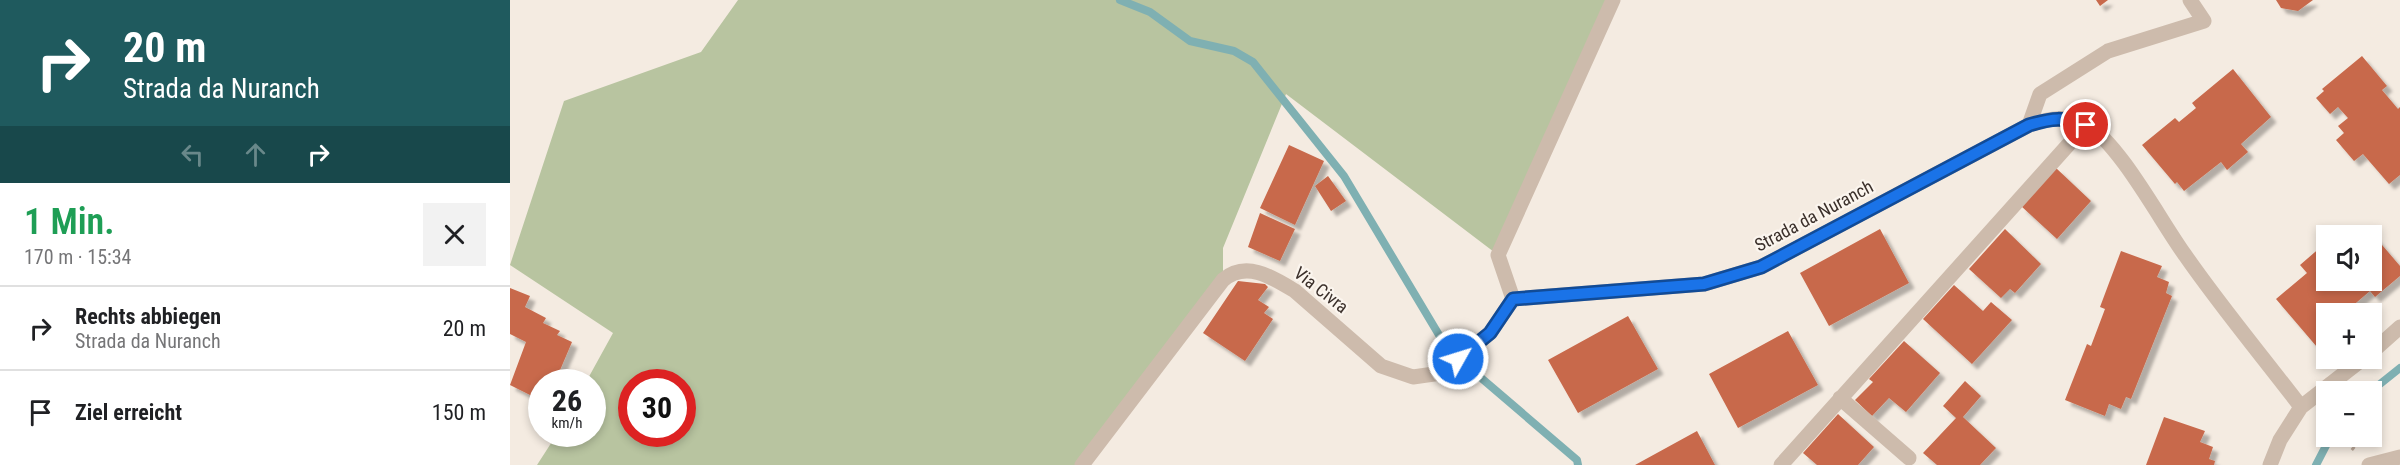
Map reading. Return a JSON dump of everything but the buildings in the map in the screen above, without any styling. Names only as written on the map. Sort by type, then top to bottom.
[{"type":"street","points":[[1513,299],[1498,255],[1613,0]]},
{"type":"street","points":[[2029,125],[2040,94],[2108,51],[2204,21],[2190,0]]},
{"type":"street","name":"Strada da Nuranch","points":[[1513,299],[1704,284],[1761,267],[2029,125],[2049,119],[2067,118],[2086,125]]},
{"type":"street","points":[[1781,465],[2086,125],[2114,151],[2186,256],[2301,407]]},
{"type":"street","name":"Via Civra","points":[[1082,465],[1223,280],[1242,269],[1261,273],[1295,291],[1381,366],[1413,377],[1441,373],[1490,333],[1513,299]]},
{"type":"street","points":[[2382,343],[2400,327]]},
{"type":"street","points":[[2270,465],[2280,440],[2301,407],[2351,369]]},
{"type":"street","points":[[1840,398],[1909,458]]},
{"type":"street","points":[[2369,465],[2400,458]]},
{"type":"green space","points":[[738,0],[1613,0],[1498,255],[1286,94],[1223,248],[1223,280],[1082,465],[537,465],[549,447],[606,447],[606,369],[593,369],[613,333],[510,265],[564,101],[701,52]]},
{"type":"waterway","points":[[1120,0],[1150,12],[1190,41],[1234,51],[1253,62],[1344,176],[1448,350]]},
{"type":"waterway","points":[[2382,382],[2400,368]]},
{"type":"waterway","points":[[1473,371],[1577,460],[1578,465]]},
{"type":"waterway","points":[[2316,465],[2325,447]]},
{"type":"route","points":[[1458,359],[1490,333],[1513,299],[1704,284],[1761,267],[2029,125],[2049,119],[2067,118],[2086,125]]}]
